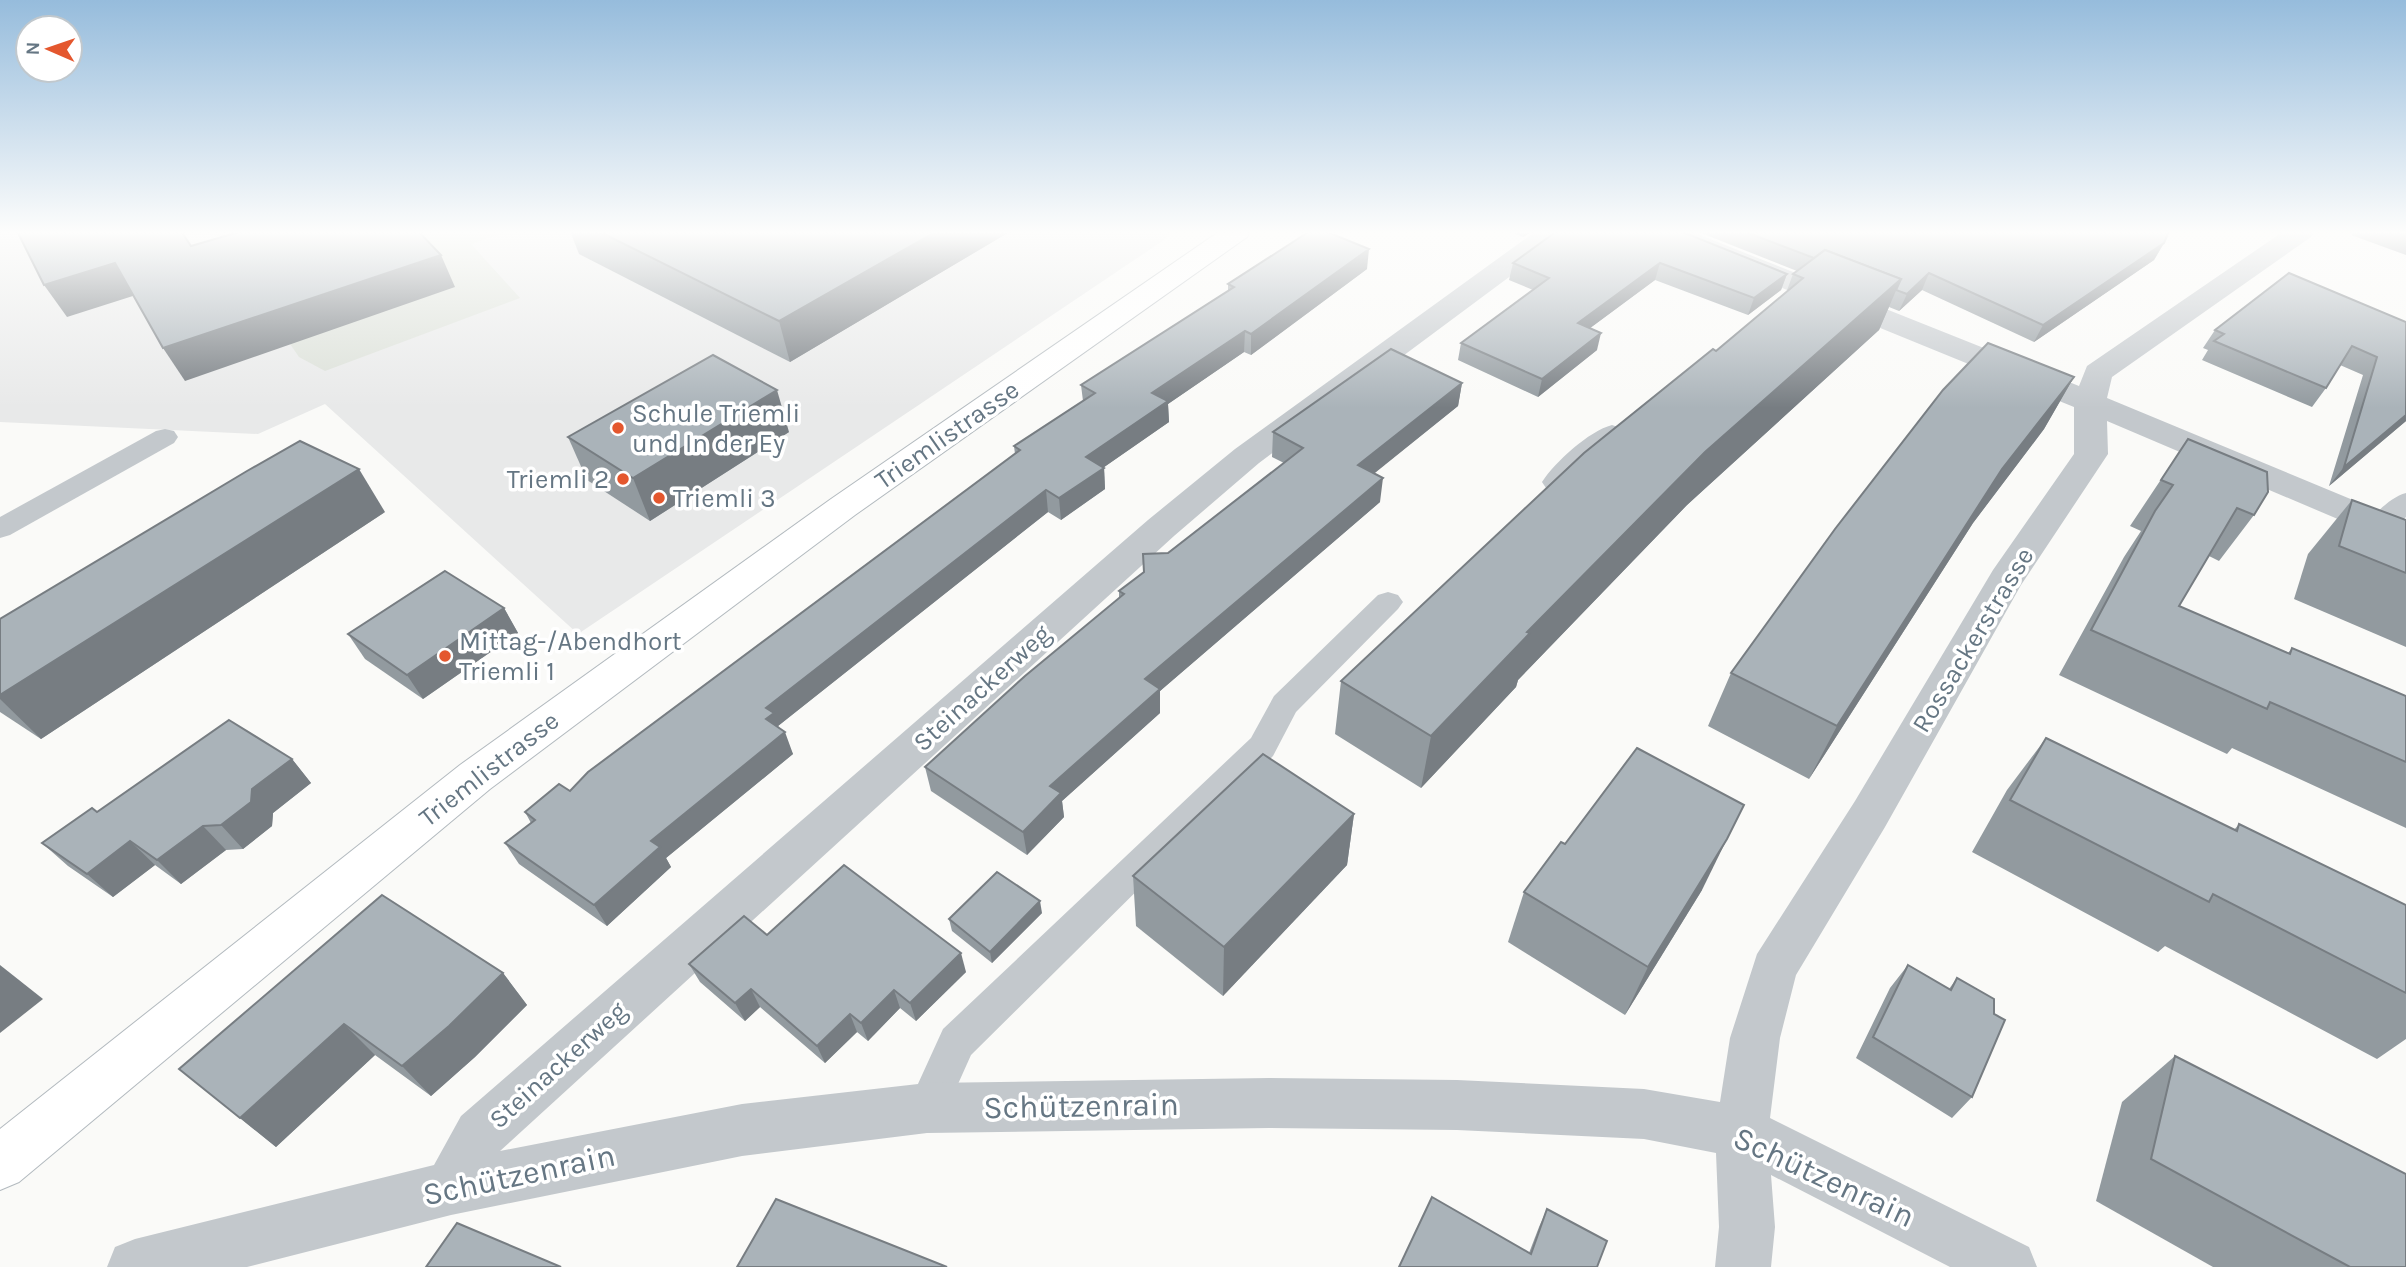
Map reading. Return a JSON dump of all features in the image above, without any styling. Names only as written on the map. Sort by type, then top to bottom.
[{"type":"street","name":"Triemlistrasse","points":[[0,1163],[465,786],[628,663],[843,507],[1150,290]]},
{"type":"street","name":"Steinackerweg","points":[[451,1188],[480,1135],[1161,528],[1258,448],[1473,290]]},
{"type":"street","points":[[1785,290],[2090,402],[2393,531]]},
{"type":"street","name":"Rossackerstrasse","points":[[1743,1267],[1747,1227],[1742,1132],[1755,1038],[1774,969],[1870,814],[2006,579],[2091,454],[2090,402],[2098,373],[2216,290]]},
{"type":"street","name":"Schützenrain","points":[[135,1267],[451,1188],[742,1130],[927,1108],[1269,1103],[1457,1105],[1644,1114],[1742,1132],[2009,1267]]},
{"type":"lane","points":[[1555,482],[1577,459],[1631,418]]},
{"type":"lane","points":[[0,529],[165,437]]},
{"type":"lane","points":[[2393,531],[2406,502]]},
{"type":"lane","points":[[927,1108],[957,1042],[1262,747],[1285,704],[1388,602]]},
{"type":"shaded area","name":"Schule Triemli und In der Ey","points":[[0,290],[1089,290],[578,634],[325,404],[258,434],[0,422]]},
{"type":"shaded area","points":[[253,290],[513,290],[520,298],[325,371],[299,357]]},
{"type":"building","points":[[130,290],[336,290],[163,348]]},
{"type":"building","points":[[717,290],[833,290],[779,321]]},
{"type":"building","points":[[1229,290],[1312,290],[1251,334],[1245,331],[1152,393],[1168,401],[1086,457],[1104,468],[1059,498],[1046,490],[766,708],[774,713],[766,719],[785,732],[651,841],[660,847],[594,905],[505,843],[535,820],[525,812],[559,784],[570,791],[588,772],[1020,450],[1014,446],[1095,393],[1081,385]]},
{"type":"building","points":[[1533,290],[1623,290],[1578,323],[1601,333],[1542,379],[1461,343]]},
{"type":"building","points":[[1733,290],[1765,290],[1754,298]]},
{"type":"building","points":[[1789,290],[1888,290],[1705,452],[1527,632],[1530,633],[1431,736],[1341,681],[1584,453],[1713,349],[1716,351]]},
{"type":"building","points":[[1967,290],[2094,290],[2043,325]]},
{"type":"building","points":[[2267,290],[2330,290],[2406,322],[2406,415],[2344,467],[2377,357],[2352,346],[2326,388],[2214,341],[2224,334],[2215,330]]},
{"type":"building","points":[[1988,343],[2074,377],[2002,469],[1837,726],[1731,673],[1835,529],[1943,390]]},
{"type":"building","points":[[1391,349],[1462,383],[1358,465],[1383,478],[1145,679],[1160,689],[1050,786],[1061,793],[1023,832],[925,767],[1025,676],[1124,594],[1119,591],[1144,572],[1143,554],[1168,553],[1303,448],[1273,432]]},
{"type":"building","points":[[713,355],[777,390],[633,478],[568,437]]},
{"type":"building","points":[[2188,439],[2267,472],[2268,492],[2254,515],[2237,508],[2179,606],[2290,654],[2292,648],[2406,696],[2406,762],[2270,702],[2267,709],[2091,630],[2155,511],[2173,485],[2161,480]]},
{"type":"building","points":[[300,441],[359,469],[0,695],[0,619]]},
{"type":"building","points":[[2352,500],[2406,520],[2406,573],[2339,546]]},
{"type":"building","points":[[445,571],[504,608],[407,675],[348,634]]},
{"type":"building","points":[[229,720],[292,759],[252,789],[251,802],[221,825],[203,826],[157,860],[130,841],[87,874],[42,843],[92,808],[97,812]]},
{"type":"building","points":[[2046,738],[2237,831],[2239,824],[2406,905],[2406,993],[2213,894],[2209,902],[2010,800]]},
{"type":"building","points":[[1637,748],[1744,805],[1727,839],[1648,967],[1524,892],[1561,842],[1565,844]]},
{"type":"building","points":[[1263,754],[1354,814],[1224,947],[1133,876]]},
{"type":"building","points":[[844,865],[961,953],[910,1003],[894,990],[861,1023],[850,1014],[817,1046],[751,989],[735,1003],[689,964],[744,916],[767,935]]},
{"type":"building","points":[[997,872],[1040,901],[990,952],[949,919]]},
{"type":"building","points":[[382,895],[503,973],[449,1026],[402,1066],[344,1024],[240,1118],[179,1069]]},
{"type":"building","points":[[1908,965],[1951,990],[1957,978],[1994,999],[1994,1014],[2005,1020],[1972,1097],[1873,1037]]},
{"type":"building","points":[[2175,1056],[2406,1174],[2406,1267],[2350,1267],[2151,1159]]},
{"type":"building","points":[[1432,1197],[1531,1254],[1547,1209],[1607,1241],[1597,1267],[1399,1267]]},
{"type":"building","points":[[776,1199],[947,1267],[737,1267]]},
{"type":"building","points":[[457,1223],[561,1267],[426,1267]]},
{"type":"place","name":"Schule Triemli und In der Ey","points":[[618,428]]},
{"type":"place","name":"Triemli 2","points":[[623,479]]},
{"type":"place","name":"Triemli 3","points":[[659,498]]},
{"type":"place","name":"Mittag-/Abendhort Triemli 1","points":[[445,656]]}]
